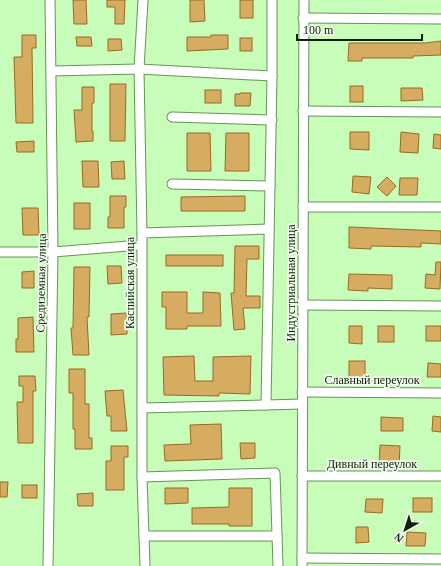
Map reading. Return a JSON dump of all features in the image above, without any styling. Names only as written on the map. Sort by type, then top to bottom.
[{"type":"street","name":"Средиземная улица","points":[[48,566],[54,252],[50,0]]},
{"type":"street","name":"Каспийская улица","points":[[143,0],[140,69],[142,477],[145,566]]},
{"type":"street","points":[[266,405],[272,120],[272,0]]},
{"type":"street","name":"Индустриальная улица","points":[[302,562],[304,0]]},
{"type":"street","points":[[304,18],[441,19]]},
{"type":"street","points":[[51,71],[140,69],[272,76]]},
{"type":"street","points":[[303,111],[441,112]]},
{"type":"street","points":[[172,117],[272,120]]},
{"type":"street","points":[[172,184],[270,186]]},
{"type":"street","points":[[303,207],[441,207]]},
{"type":"street","points":[[142,233],[269,229]]},
{"type":"street","points":[[0,252],[54,252],[141,245]]},
{"type":"street","points":[[303,305],[441,306]]},
{"type":"street","name":"Славный переулок","points":[[302,392],[441,393]]},
{"type":"street","points":[[142,408],[302,404]]},
{"type":"street","points":[[142,477],[275,472],[278,566]]},
{"type":"street","name":"Дивный переулок","points":[[302,476],[441,476]]},
{"type":"street","points":[[144,536],[277,536]]},
{"type":"street","points":[[302,562],[441,559]]},
{"type":"building","points":[[73,0],[86,0],[87,24],[74,24]]},
{"type":"building","points":[[107,0],[125,0],[124,24],[115,24],[115,7],[107,7]]},
{"type":"building","points":[[190,0],[204,0],[205,21],[190,22]]},
{"type":"building","points":[[240,0],[253,0],[253,18],[240,18]]},
{"type":"building","points":[[22,35],[36,35],[36,48],[32,48],[33,123],[16,123],[14,57],[22,57]]},
{"type":"building","points":[[211,35],[228,35],[228,49],[187,51],[187,37],[211,37]]},
{"type":"building","points":[[76,37],[91,37],[92,46],[77,46]]},
{"type":"building","points":[[240,38],[252,38],[252,51],[240,51]]},
{"type":"building","points":[[108,39],[121,39],[122,50],[108,51]]},
{"type":"building","points":[[441,41],[441,55],[413,56],[413,58],[362,58],[362,61],[348,61],[349,43],[425,43]]},
{"type":"building","points":[[110,84],[126,84],[125,141],[110,141]]},
{"type":"building","points":[[350,86],[363,86],[363,102],[350,102]]},
{"type":"building","points":[[82,87],[94,87],[94,103],[92,103],[93,141],[76,142],[74,110],[82,110]]},
{"type":"building","points":[[401,88],[422,88],[423,100],[401,101]]},
{"type":"building","points":[[205,90],[221,90],[221,103],[205,103]]},
{"type":"building","points":[[251,93],[250,106],[235,106],[235,94]]},
{"type":"building","points":[[350,132],[369,132],[369,150],[350,149]]},
{"type":"building","points":[[401,132],[419,134],[418,153],[400,152]]},
{"type":"building","points":[[187,133],[210,133],[211,171],[187,171]]},
{"type":"building","points":[[226,133],[249,133],[249,171],[225,171]]},
{"type":"building","points":[[434,134],[441,135],[441,149],[433,148]]},
{"type":"building","points":[[34,141],[34,152],[17,152],[16,142]]},
{"type":"building","points":[[82,161],[98,161],[99,187],[83,187]]},
{"type":"building","points":[[124,161],[125,179],[112,179],[111,162]]},
{"type":"building","points":[[353,176],[371,177],[369,194],[352,192]]},
{"type":"building","points":[[387,177],[396,186],[387,196],[377,187]]},
{"type":"building","points":[[400,178],[418,178],[417,195],[399,195]]},
{"type":"building","points":[[110,196],[126,196],[126,207],[124,207],[124,228],[108,228],[108,217],[110,217]]},
{"type":"building","points":[[245,196],[245,211],[181,211],[181,197]]},
{"type":"building","points":[[74,203],[90,203],[90,229],[74,229]]},
{"type":"building","points":[[22,208],[38,208],[39,235],[23,235]]},
{"type":"building","points":[[349,227],[441,231],[441,244],[421,243],[421,247],[371,246],[371,249],[349,248]]},
{"type":"building","points":[[235,246],[259,246],[259,259],[247,259],[246,296],[260,296],[260,308],[243,308],[245,329],[234,330],[231,293],[234,293]]},
{"type":"building","points":[[166,255],[223,255],[223,266],[166,266]]},
{"type":"building","points":[[436,262],[441,262],[440,289],[425,288],[426,274],[435,275]]},
{"type":"building","points":[[107,266],[121,266],[122,283],[108,284]]},
{"type":"building","points":[[74,267],[90,267],[89,317],[87,317],[89,355],[73,355],[71,328],[73,328]]},
{"type":"building","points":[[34,271],[34,288],[22,288],[22,272]]},
{"type":"building","points":[[349,274],[392,275],[392,289],[368,288],[368,291],[348,290]]},
{"type":"building","points":[[162,292],[187,292],[187,313],[203,313],[203,292],[220,293],[221,326],[187,326],[187,329],[166,329],[166,307],[162,307]]},
{"type":"building","points":[[127,313],[127,334],[111,335],[111,314]]},
{"type":"building","points":[[33,317],[34,352],[16,352],[16,339],[18,339],[18,318]]},
{"type":"building","points":[[349,326],[362,326],[362,344],[349,343]]},
{"type":"building","points":[[378,326],[394,326],[394,342],[378,342]]},
{"type":"building","points":[[426,326],[441,326],[441,341],[426,341]]},
{"type":"building","points":[[194,356],[195,381],[213,381],[213,357],[251,356],[250,394],[219,393],[219,396],[164,395],[163,357]]},
{"type":"building","points":[[349,361],[365,361],[365,378],[349,378]]},
{"type":"building","points":[[428,363],[441,364],[441,377],[427,377]]},
{"type":"building","points":[[69,369],[85,369],[85,404],[89,404],[89,438],[92,438],[92,449],[75,449],[75,429],[73,429],[73,393],[69,393]]},
{"type":"building","points":[[19,376],[35,376],[36,391],[33,391],[33,443],[18,443],[17,402],[23,402],[23,386],[19,386]]},
{"type":"building","points":[[123,390],[127,431],[111,431],[111,416],[107,416],[105,391]]},
{"type":"building","points":[[433,416],[441,417],[441,432],[432,431]]},
{"type":"building","points":[[381,417],[403,418],[403,431],[381,431]]},
{"type":"building","points":[[221,424],[222,459],[165,461],[164,445],[191,444],[190,425]]},
{"type":"building","points":[[240,443],[255,443],[255,458],[241,459]]},
{"type":"building","points":[[380,445],[400,446],[399,467],[379,466]]},
{"type":"building","points":[[111,446],[128,446],[128,457],[124,457],[124,490],[106,490],[106,461],[111,461]]},
{"type":"building","points":[[0,482],[8,482],[7,497],[0,497]]},
{"type":"building","points":[[22,485],[37,485],[37,498],[22,498]]},
{"type":"building","points":[[165,488],[188,488],[188,503],[165,504]]},
{"type":"building","points":[[229,488],[252,488],[252,526],[229,526],[229,524],[192,524],[192,508],[229,507]]},
{"type":"building","points":[[93,493],[93,506],[78,506],[77,494]]},
{"type":"building","points":[[413,498],[432,498],[432,512],[413,512]]},
{"type":"building","points":[[366,499],[383,499],[382,513],[365,512]]},
{"type":"building","points":[[356,527],[368,527],[369,542],[356,543]]},
{"type":"building","points":[[407,532],[426,533],[425,546],[406,546]]}]
